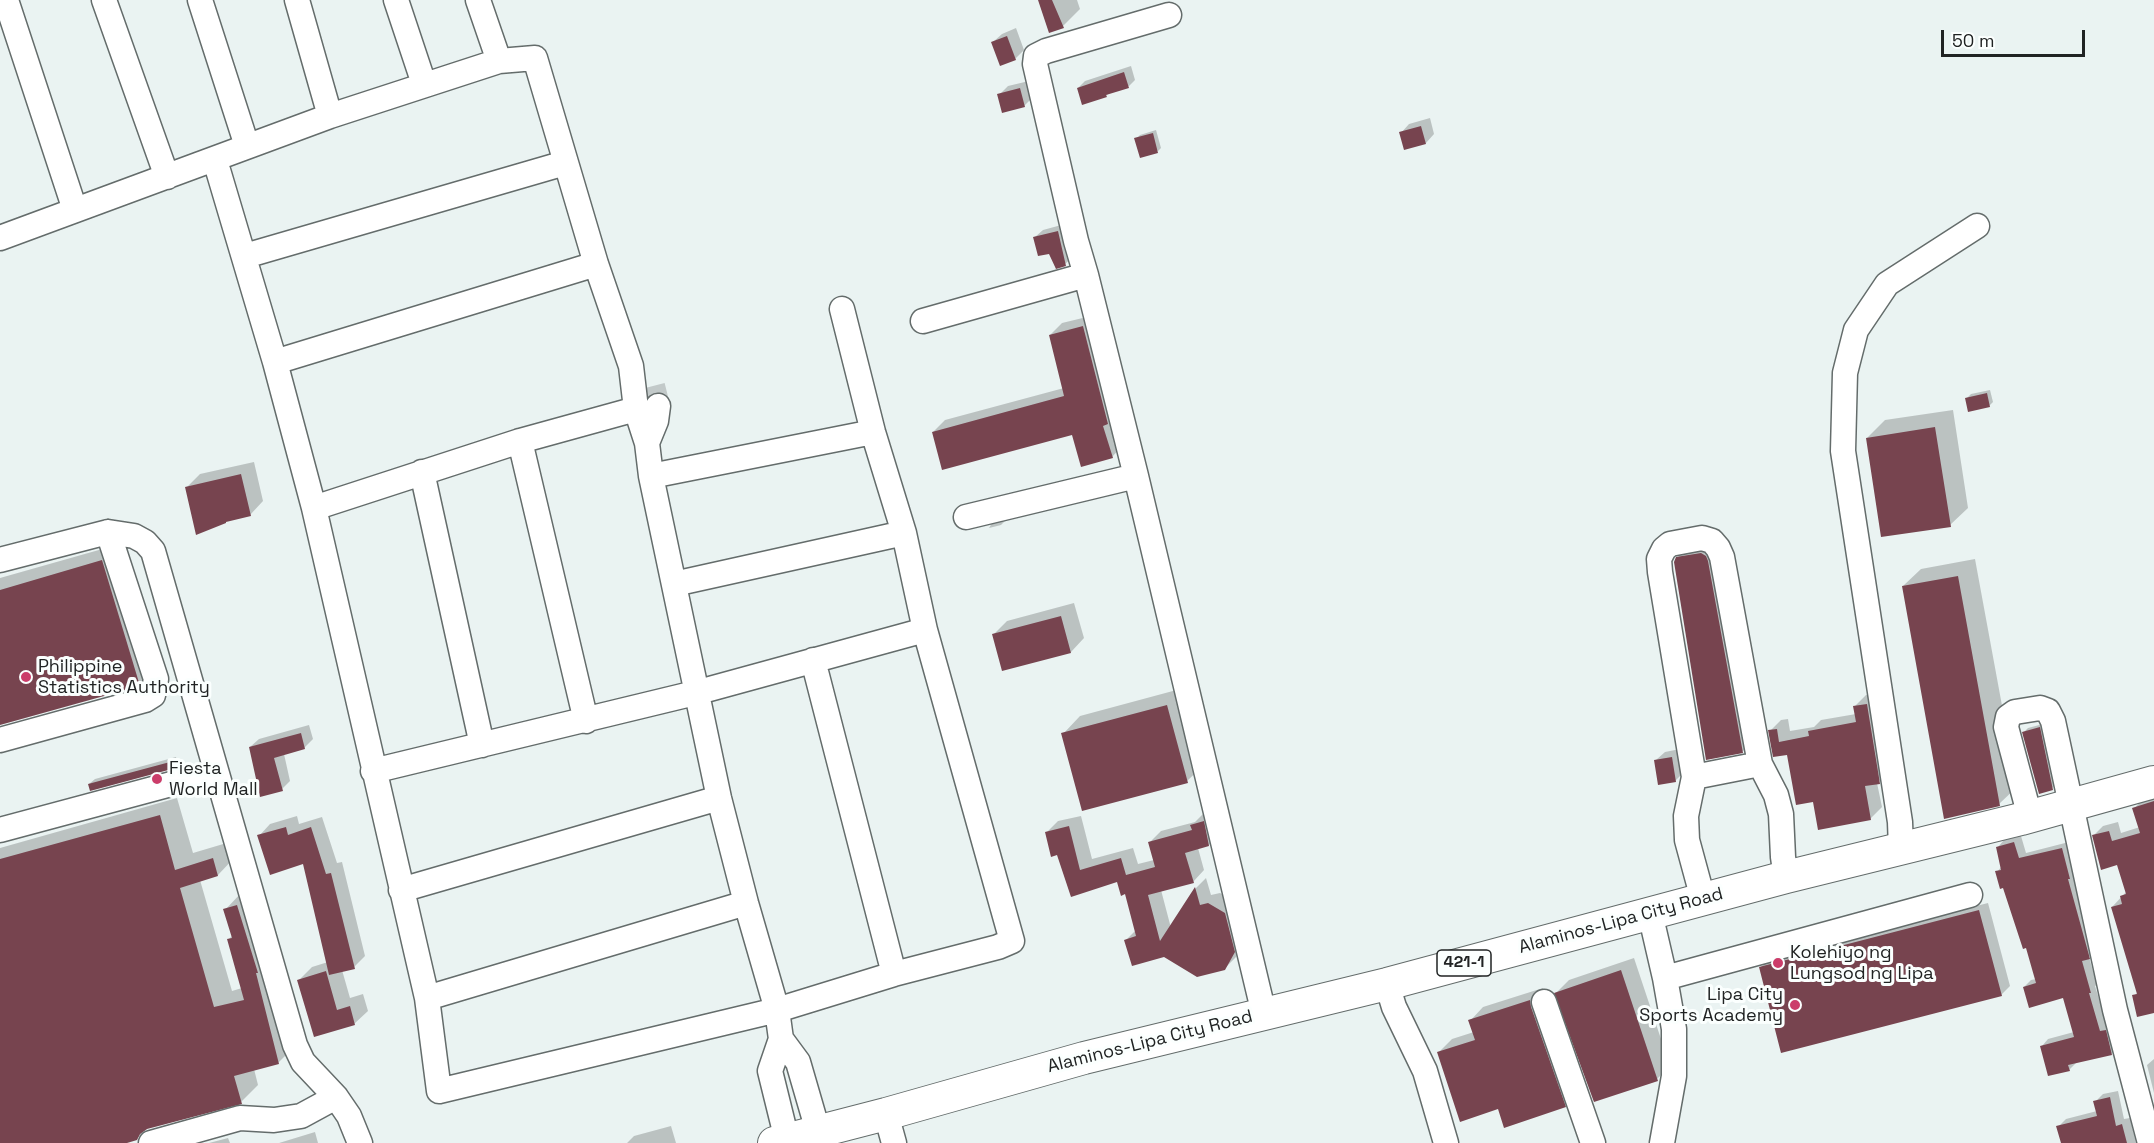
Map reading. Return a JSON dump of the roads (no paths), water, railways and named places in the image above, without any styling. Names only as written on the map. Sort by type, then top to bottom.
[{"type":"main road","name":"Alaminos-Lipa City Road","points":[[781,1141],[818,1131],[890,1129],[1084,1058],[1387,984],[1786,877],[2030,816],[2154,782]]},
{"type":"street","points":[[6,0],[75,210]]},
{"type":"street","points":[[104,0],[167,177]]},
{"type":"street","points":[[200,0],[247,146]]},
{"type":"street","points":[[297,0],[330,116]]},
{"type":"street","points":[[396,0],[424,84]]},
{"type":"street","points":[[478,0],[499,61]]},
{"type":"street","points":[[1169,15],[1046,51],[1036,57],[1035,64],[1264,1014]]},
{"type":"street","points":[[0,238],[215,160],[247,146],[424,84],[499,61],[535,58],[596,264],[631,366],[649,400],[647,443],[651,476],[719,798],[777,1010],[782,1039],[798,1062],[818,1131]]},
{"type":"street","points":[[215,160],[245,256],[314,508],[427,998],[439,1091],[777,1010],[894,974],[998,947],[1011,941],[925,630],[904,532],[873,432],[842,309]]},
{"type":"street","points":[[245,256],[565,163]]},
{"type":"street","points":[[1901,849],[1900,822],[1843,451],[1845,373],[1856,330],[1887,284],[1977,226]]},
{"type":"street","points":[[275,362],[596,264]]},
{"type":"street","points":[[923,321],[1086,275]]},
{"type":"street","points":[[314,508],[649,400]]},
{"type":"street","points":[[651,476],[873,432]]},
{"type":"street","points":[[520,441],[586,721]]},
{"type":"street","points":[[422,472],[482,745]]},
{"type":"street","points":[[966,517],[1136,476]]},
{"type":"street","points":[[0,740],[145,700],[153,695],[156,679],[108,532]]},
{"type":"street","points":[[0,560],[108,532],[134,536],[145,542],[153,551],[295,1045],[303,1062],[336,1097],[349,1116],[360,1143]]},
{"type":"street","points":[[674,584],[904,532]]},
{"type":"street","points":[[1703,899],[1687,840],[1686,816],[1694,777],[1660,572],[1659,559],[1664,549],[1670,544],[1702,538],[1712,541],[1722,557],[1760,764],[1776,795],[1781,814],[1786,877]]},
{"type":"street","points":[[373,771],[586,721],[925,630]]},
{"type":"street","points":[[813,660],[894,974]]},
{"type":"street","points":[[2030,816],[2006,727],[2008,717],[2015,712],[2040,708],[2048,711],[2053,721],[2115,1010],[2150,1143]]},
{"type":"street","points":[[1694,777],[1760,764]]},
{"type":"street","points":[[0,830],[216,772]]},
{"type":"street","points":[[401,890],[719,798]]},
{"type":"street","points":[[1665,978],[1970,895]]},
{"type":"street","points":[[427,998],[746,903]]},
{"type":"street","points":[[1650,913],[1674,1029],[1674,1076],[1662,1143]]},
{"type":"street","points":[[1387,984],[1394,1007],[1425,1071],[1446,1143]]},
{"type":"street","points":[[1544,1002],[1593,1143]]},
{"type":"street","points":[[781,1141],[770,1071],[782,1039]]},
{"type":"street","points":[[151,1143],[240,1118],[274,1120],[301,1116],[336,1097]]},
{"type":"tunnel","points":[[653,386],[658,406]]},
{"type":"place","name":"Philippine Statistics Authority","points":[[26,677]]},
{"type":"place","name":"Fiesta World Mall","points":[[157,779]]},
{"type":"place","name":"Kolehiyo ng Lungsod ng Lipa","points":[[1778,963]]},
{"type":"place","name":"Lipa City Sports Academy","points":[[1795,1005]]}]
